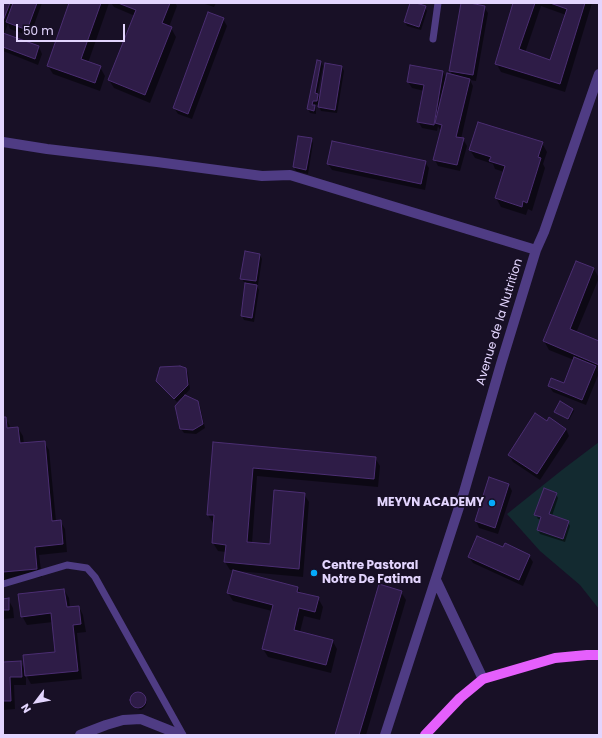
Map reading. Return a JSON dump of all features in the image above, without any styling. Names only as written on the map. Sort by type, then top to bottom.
[{"type":"main road","points":[[425,735],[460,698],[483,679],[555,658],[599,655]]},
{"type":"street","name":"Avenue de la Nutrition","points":[[385,735],[464,492],[536,250],[599,74]]},
{"type":"street","points":[[3,142],[47,149],[262,176],[290,175],[536,250]]},
{"type":"street","points":[[436,580],[483,679]]},
{"type":"street","points":[[80,735],[123,720],[141,719],[182,735]]},
{"type":"lane","points":[[433,39],[438,3]]},
{"type":"lane","points":[[3,584],[67,565],[88,568],[99,584],[182,735]]},
{"type":"green space","points":[[599,442],[599,609],[580,585],[540,551],[507,514]]},
{"type":"building","points":[[3,3],[10,3],[3,21]]},
{"type":"building","points":[[13,3],[37,3],[27,30],[6,22]]},
{"type":"building","points":[[69,3],[101,3],[81,59],[101,66],[95,83],[47,66]]},
{"type":"building","points":[[118,3],[170,3],[162,23],[172,27],[145,95],[108,80],[136,10]]},
{"type":"building","points":[[410,3],[426,6],[419,27],[404,22]]},
{"type":"building","points":[[461,3],[485,6],[473,75],[449,71]]},
{"type":"building","points":[[513,3],[535,3],[519,49],[550,60],[567,9],[550,3],[585,3],[560,84],[495,64]]},
{"type":"building","points":[[208,12],[224,18],[188,114],[173,108]]},
{"type":"building","points":[[3,33],[39,46],[35,59],[3,47]]},
{"type":"building","points":[[317,60],[321,61],[315,93],[318,94],[317,101],[313,101],[312,105],[315,105],[314,111],[307,109]]},
{"type":"building","points":[[325,63],[342,66],[335,110],[318,107]]},
{"type":"building","points":[[410,65],[443,71],[434,125],[417,122],[424,85],[407,82]]},
{"type":"building","points":[[447,73],[470,79],[456,137],[464,138],[457,165],[433,160],[442,125],[435,123]]},
{"type":"building","points":[[478,122],[543,142],[538,157],[541,158],[527,203],[523,201],[522,207],[495,198],[505,166],[489,161],[491,157],[469,150]]},
{"type":"building","points":[[298,136],[312,138],[306,170],[293,167]]},
{"type":"building","points":[[332,141],[426,161],[421,184],[327,164]]},
{"type":"building","points":[[245,251],[260,254],[256,281],[240,279]]},
{"type":"building","points":[[576,261],[594,268],[570,329],[599,341],[599,365],[543,341]]},
{"type":"building","points":[[245,283],[257,285],[252,318],[241,316]]},
{"type":"building","points":[[574,357],[596,366],[582,400],[548,386],[551,378],[564,383]]},
{"type":"building","points":[[180,366],[186,368],[188,385],[174,399],[156,381],[160,367]]},
{"type":"building","points":[[185,395],[198,401],[203,424],[193,430],[180,429],[175,406]]},
{"type":"building","points":[[560,401],[573,409],[568,419],[554,412]]},
{"type":"building","points":[[535,413],[547,421],[549,417],[566,429],[537,474],[508,455]]},
{"type":"building","points":[[3,417],[6,417],[7,428],[18,427],[20,443],[45,441],[52,521],[61,520],[63,544],[35,547],[37,569],[3,572]]},
{"type":"building","points":[[213,442],[376,457],[374,479],[253,468],[247,542],[270,544],[274,490],[305,493],[299,569],[224,562],[226,545],[212,543],[214,515],[207,515]]},
{"type":"building","name":"MEYVN ACADEMY","points":[[489,477],[509,484],[495,528],[475,521]]},
{"type":"building","points":[[544,488],[557,493],[549,514],[569,521],[563,539],[537,530],[541,517],[534,515]]},
{"type":"building","points":[[477,536],[503,547],[505,543],[530,555],[519,580],[468,557]]},
{"type":"building","points":[[233,570],[298,587],[297,592],[319,597],[315,612],[299,608],[294,630],[333,640],[326,665],[262,649],[273,605],[227,593]]},
{"type":"building","points":[[379,584],[402,591],[359,735],[335,735]]},
{"type":"building","points":[[64,589],[67,607],[79,606],[81,624],[73,625],[78,671],[25,676],[23,655],[55,652],[51,613],[21,617],[18,594]]},
{"type":"building","points":[[9,598],[9,610],[3,610],[3,599]]},
{"type":"building","points":[[21,661],[22,677],[10,677],[11,701],[3,701],[3,662]]},
{"type":"building","points":[[135,692],[141,692],[146,697],[144,706],[141,708],[135,708],[130,703],[130,697]]},
{"type":"place","name":"MEYVN ACADEMY","points":[[492,503]]},
{"type":"place","name":"Centre Pastoral Notre De Fatima","points":[[314,573]]}]
